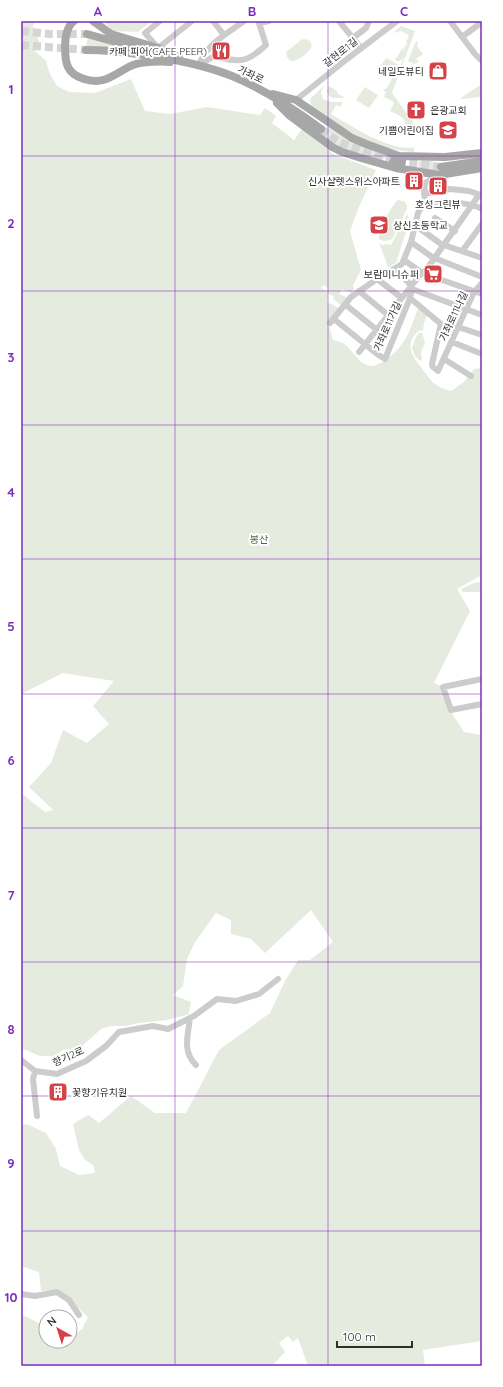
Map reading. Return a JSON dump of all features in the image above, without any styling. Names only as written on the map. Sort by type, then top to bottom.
[{"type":"main road","points":[[74,21],[70,24],[66,38],[65,44],[67,62],[68,68],[81,78],[103,80],[136,64],[168,62],[198,66]]},
{"type":"main road","points":[[93,21],[111,34],[158,48],[198,66]]},
{"type":"main road","name":"가좌로","points":[[87,34],[141,49],[163,58]]},
{"type":"main road","name":"가좌로","points":[[86,50],[105,50],[163,58],[233,76],[266,93],[304,116],[321,129]]},
{"type":"main road","points":[[266,93],[296,100],[352,138],[399,156],[445,157],[482,153]]},
{"type":"main road","points":[[266,93],[289,115],[332,147],[342,152],[396,168],[427,173],[482,161]]},
{"type":"main road","points":[[381,164],[386,162],[388,158],[382,150]]},
{"type":"main road","points":[[396,168],[402,164],[402,160],[399,156]]},
{"type":"main road","points":[[427,173],[417,170],[416,164],[418,160],[430,156]]},
{"type":"main road","points":[[440,171],[482,168]]},
{"type":"street","points":[[160,21],[145,33],[158,48],[192,21]]},
{"type":"street","points":[[213,21],[224,35]]},
{"type":"street","points":[[198,66],[203,55],[210,46],[244,21]]},
{"type":"street","points":[[198,66],[214,56],[232,61],[240,61],[254,56],[266,45],[259,22],[269,21]]},
{"type":"street","points":[[339,21],[361,48]]},
{"type":"street","points":[[353,38],[366,28],[369,21]]},
{"type":"street","name":"갈현로1길","points":[[296,100],[397,21]]},
{"type":"street","points":[[450,21],[482,61]]},
{"type":"street","points":[[462,37],[482,22]]},
{"type":"street","points":[[346,305],[351,297],[402,264],[411,242],[418,213],[424,205],[425,183],[440,171]]},
{"type":"street","name":"가좌로11가길","points":[[359,352],[426,270],[472,205],[481,195],[469,191],[450,189],[424,194]]},
{"type":"street","points":[[444,190],[444,202]]},
{"type":"street","points":[[424,205],[444,202],[477,205],[482,209]]},
{"type":"street","points":[[435,218],[455,231]]},
{"type":"street","points":[[463,250],[482,224]]},
{"type":"street","points":[[415,225],[441,244],[463,250],[482,258]]},
{"type":"street","points":[[411,242],[432,257],[482,277]]},
{"type":"street","points":[[404,260],[422,273],[482,294]]},
{"type":"street","points":[[394,269],[412,288],[482,316]]},
{"type":"street","points":[[377,279],[402,298]]},
{"type":"street","name":"가좌로11나길","points":[[438,371],[474,292],[482,283]]},
{"type":"street","points":[[410,298],[412,288]]},
{"type":"street","name":"가좌로11가길","points":[[360,291],[388,315]]},
{"type":"street","name":"가좌로11가길","points":[[377,330],[346,305],[332,321],[385,359],[410,298],[441,324],[432,364],[438,371]]},
{"type":"street","points":[[458,327],[482,335]]},
{"type":"street","points":[[452,342],[482,354]]},
{"type":"street","points":[[444,359],[471,376]]},
{"type":"street","points":[[482,678],[443,687],[451,710],[482,704]]},
{"type":"street","points":[[196,1065],[191,1060],[186,1047],[190,1018],[217,998],[236,1001],[258,994],[278,979]]},
{"type":"street","name":"향기2로","points":[[35,1072],[57,1074],[86,1061],[106,1046],[119,1032],[153,1026],[168,1029],[190,1018]]},
{"type":"street","points":[[21,1060],[35,1072],[33,1080],[37,1116]]},
{"type":"street","points":[[21,1294],[35,1296],[57,1292],[69,1300],[79,1315]]},
{"type":"green space","name":"봉산","points":[[21,21],[35,21],[33,26],[39,41],[35,51],[46,61],[50,74],[57,86],[69,92],[95,93],[131,79],[145,111],[170,114],[207,107],[260,115],[265,108],[276,116],[272,123],[294,140],[302,129],[333,154],[376,170],[350,231],[361,270],[353,285],[354,290],[351,293],[342,289],[339,294],[348,298],[342,306],[333,299],[334,296],[328,294],[328,288],[323,285],[321,288],[327,291],[327,302],[339,308],[328,322],[333,340],[346,345],[364,364],[369,366],[376,365],[391,356],[402,344],[406,338],[418,308],[427,315],[423,331],[420,330],[415,334],[412,339],[411,348],[414,357],[432,382],[451,391],[464,382],[474,369],[482,368],[482,575],[457,589],[470,611],[434,683],[441,686],[449,709],[464,732],[482,735],[482,1341],[423,1350],[425,1366],[308,1366],[298,1338],[293,1342],[288,1336],[279,1343],[285,1352],[272,1366],[21,1366],[21,1314],[38,1323],[38,1349],[78,1349],[78,1332],[82,1329],[88,1317],[58,1289],[41,1291],[39,1272],[21,1266],[21,1126],[26,1124],[46,1133],[56,1149],[60,1166],[79,1175],[95,1173],[93,1165],[85,1160],[79,1150],[73,1124],[88,1115],[99,1123],[131,1096],[155,1113],[186,1113],[219,1050],[270,1013],[285,981],[298,960],[310,960],[333,942],[311,910],[265,953],[251,939],[231,934],[231,920],[216,913],[195,942],[187,959],[183,986],[173,995],[191,1002],[189,1014],[167,1020],[125,1026],[111,1026],[101,1029],[80,1048],[63,1050],[54,1056],[40,1056],[21,1048],[21,793],[45,812],[53,810],[29,787],[51,763],[63,730],[87,743],[109,724],[93,706],[114,681],[63,673],[21,694]]},
{"type":"green space","points":[[103,21],[152,21],[138,32],[113,31]]},
{"type":"green space","points":[[401,26],[415,31],[392,93],[413,122],[413,136],[401,134],[404,129],[405,122],[402,117],[390,111],[394,103],[384,97],[386,92],[383,90],[386,89],[393,77],[379,68],[386,58],[399,65],[395,77],[404,58],[400,61],[395,60],[406,43],[403,49],[405,55],[404,49],[409,36],[401,31],[393,33]]},
{"type":"green space","points":[[88,37],[130,49],[86,46]]},
{"type":"green space","points":[[304,39],[309,41],[311,48],[305,55],[291,61],[287,57],[286,52]]},
{"type":"green space","points":[[416,41],[418,42],[417,46],[423,54],[416,59],[419,62],[414,64],[408,61]]},
{"type":"green space","points":[[482,84],[482,97],[461,99],[462,97]]},
{"type":"green space","points":[[325,85],[321,92],[323,99],[331,102],[343,102],[340,107],[336,105],[331,114],[371,137],[383,142],[405,148],[414,147],[414,152],[386,148],[362,138],[317,110],[311,105],[310,99]]},
{"type":"green space","points":[[329,86],[345,98],[333,98],[329,96],[327,91]]},
{"type":"green space","points":[[365,87],[378,95],[369,108],[356,100]]},
{"type":"green space","points":[[329,125],[385,153],[385,158],[382,161],[344,151],[321,135]]},
{"type":"green space","points":[[433,159],[434,173],[419,169],[418,163]]},
{"type":"green space","points":[[398,200],[404,201],[407,205],[407,209],[392,239],[383,241],[379,239],[380,231],[389,213]]},
{"type":"green space","points":[[407,214],[408,216],[403,231],[406,232],[396,263],[388,267],[379,242],[382,245],[391,245]]},
{"type":"green space","points":[[419,333],[422,333],[425,342],[421,353],[422,360],[420,361],[415,356],[412,348]]},
{"type":"green space","points":[[482,582],[482,592],[463,592],[461,589],[474,583]]},
{"type":"tunnel","points":[[21,31],[50,34],[87,34]]},
{"type":"tunnel","points":[[21,45],[86,50]]},
{"type":"tunnel","points":[[321,129],[339,142],[383,159],[441,167]]},
{"type":"place","name":"카페 피어(CAFE PEER)","points":[[221,51]]},
{"type":"place","name":"네일도뷰티","points":[[438,71]]},
{"type":"place","name":"은광교회","points":[[416,110]]},
{"type":"place","name":"기쁨어린이집","points":[[448,130]]},
{"type":"place","name":"신사샬렛스위스아파트","points":[[414,181]]},
{"type":"place","name":"호성그린뷰","points":[[438,186]]},
{"type":"place","name":"상신초등학교","points":[[379,225]]},
{"type":"place","name":"보람미니슈퍼","points":[[433,274]]},
{"type":"place","name":"꽃향기유치원","points":[[58,1092]]}]
